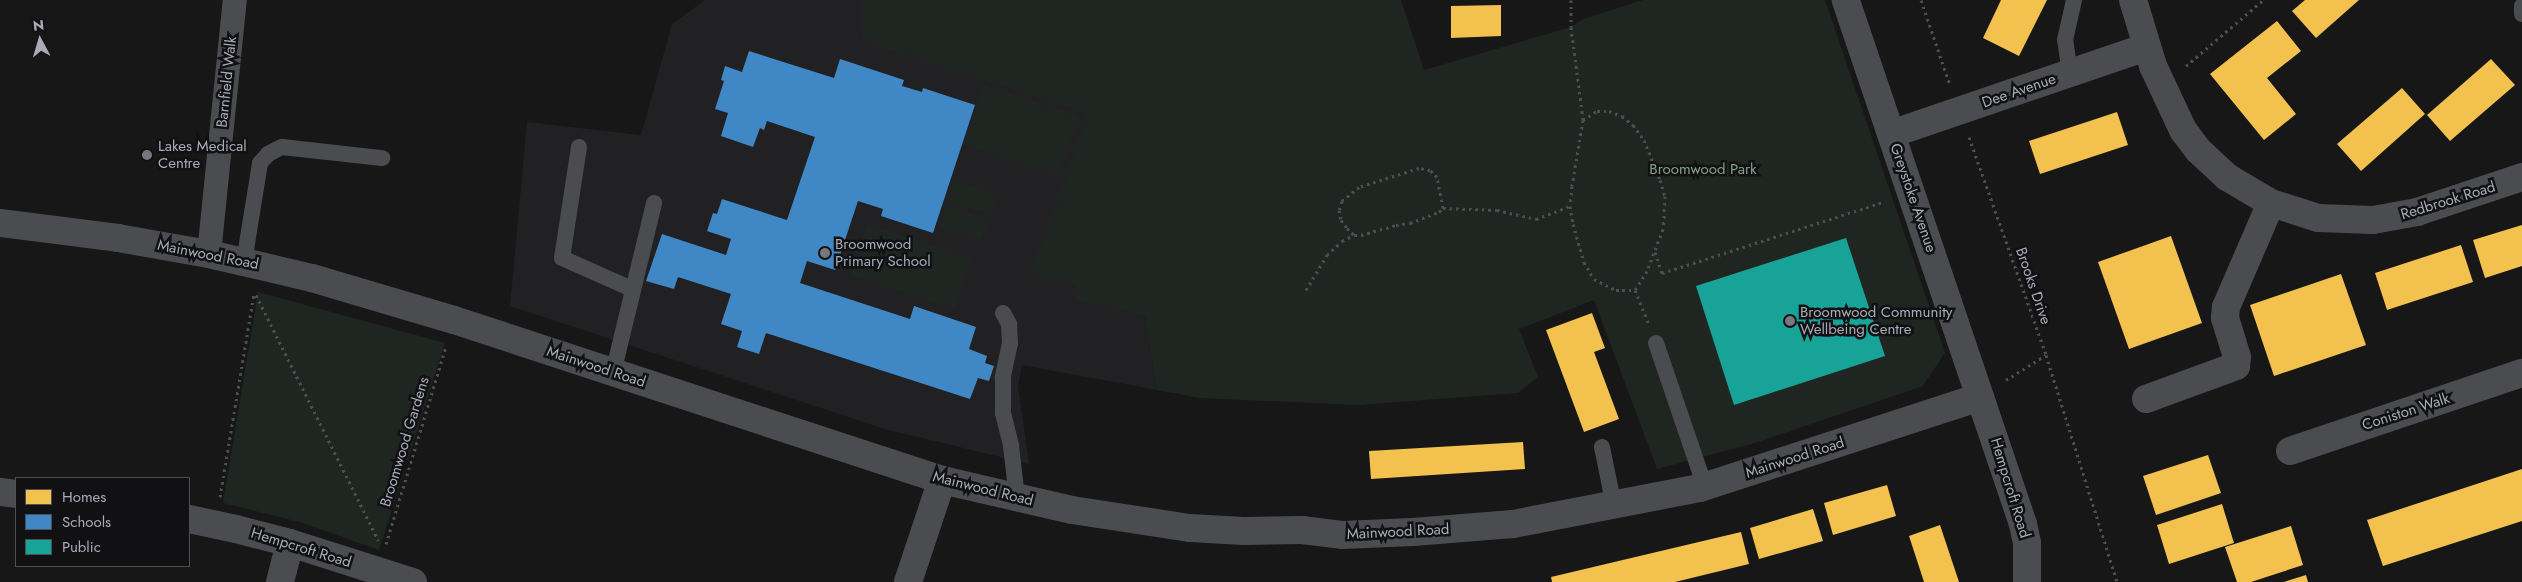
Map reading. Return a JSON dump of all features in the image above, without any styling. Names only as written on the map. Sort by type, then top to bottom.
[{"type":"street","name":"Barnfield Walk","points":[[209,254],[235,0]]},
{"type":"street","name":"Greystoke Avenue","points":[[1846,0],[1980,397]]},
{"type":"street","name":"Redbrook Road","points":[[2133,0],[2147,47],[2183,130],[2198,150],[2239,186],[2271,203],[2318,218],[2373,220],[2417,212],[2522,177]]},
{"type":"street","name":"Dee Avenue","points":[[1891,134],[2147,47]]},
{"type":"street","points":[[2146,398],[2236,366],[2237,358],[2225,318],[2226,307],[2271,203]]},
{"type":"street","name":"Mainwood Road","points":[[0,223],[109,237],[209,254],[312,278],[454,320],[942,480],[1105,517],[1173,526],[1244,532],[1302,530],[1342,535],[1505,524],[1614,506],[1705,487],[1980,397]]},
{"type":"street","name":"Coniston Walk","points":[[2290,451],[2522,374]]},
{"type":"street","name":"Hempcroft Road","points":[[1980,397],[2023,524],[2028,560],[2027,582]]},
{"type":"street","points":[[908,582],[942,480]]},
{"type":"street","points":[[0,492],[15,494]]},
{"type":"street","name":"Hempcroft Road","points":[[190,519],[381,562],[413,582]]},
{"type":"street","points":[[280,582],[290,543]]},
{"type":"lane","points":[[2070,74],[2065,40],[2074,0]]},
{"type":"lane","points":[[2522,6],[2522,14]]},
{"type":"lane","points":[[244,262],[260,162],[268,154],[282,147],[382,158]]},
{"type":"lane","points":[[579,147],[562,258],[632,289]]},
{"type":"lane","points":[[613,373],[654,203]]},
{"type":"lane","points":[[1003,313],[1009,324],[1010,343],[1002,377],[1002,403],[1011,446],[1017,498]]},
{"type":"lane","points":[[1656,343],[1705,487]]},
{"type":"lane","points":[[1602,447],[1614,506]]},
{"type":"path","points":[[1570,0],[1571,27],[1583,120],[1576,151],[1570,206],[1573,224],[1582,263],[1594,279],[1600,284],[1616,290],[1635,290],[1641,284],[1663,229],[1665,196],[1644,140],[1628,120],[1609,111],[1598,112],[1583,120]]},
{"type":"path","name":"Brooks Drive","points":[[1921,0],[2046,355],[2117,582]]},
{"type":"path","points":[[2163,86],[2263,0]]},
{"type":"path","points":[[1354,235],[1341,220],[1339,210],[1345,198],[1359,187],[1419,168],[1430,170],[1437,177],[1444,208]]},
{"type":"path","points":[[1655,252],[1662,274],[1911,192]]},
{"type":"path","points":[[1306,290],[1327,255],[1342,241],[1354,235],[1410,223],[1439,212],[1444,208],[1496,210],[1536,219],[1570,206]]},
{"type":"path","points":[[1635,290],[1656,343]]},
{"type":"path","points":[[216,525],[254,291],[381,562]]},
{"type":"path","name":"Broomwood Gardens","points":[[381,562],[454,320]]},
{"type":"path","points":[[1980,397],[2046,355]]},
{"type":"shaded area","name":"Broomwood Primary School","points":[[705,0],[1401,0],[1130,222],[1157,390],[1022,365],[1018,386],[1029,464],[885,429],[510,306],[527,122],[641,135],[672,24]]},
{"type":"green space","name":"Broomwood Park","points":[[862,0],[1401,0],[1424,70],[1571,27],[1583,19],[1643,0],[1825,0],[1945,353],[1923,386],[1755,443],[1657,469],[1594,300],[1519,329],[1538,377],[1518,393],[1357,405],[1200,398],[1157,390],[1145,315],[1074,300],[1077,285],[1029,274],[1052,217],[1088,113],[863,41]]},
{"type":"green space","points":[[984,85],[1079,116],[1059,176],[964,145]]},
{"type":"green space","points":[[954,180],[997,193],[990,214],[947,201]]},
{"type":"green space","points":[[946,205],[988,219],[981,240],[939,226]]},
{"type":"green space","points":[[867,224],[971,258],[954,309],[851,275]]},
{"type":"green space","points":[[258,292],[445,343],[379,550],[303,523],[223,503]]},
{"type":"building: Homes","points":[[2001,0],[2047,0],[2019,56],[1983,38]]},
{"type":"building: Homes","points":[[2305,0],[2359,0],[2316,38],[2292,11]]},
{"type":"building: Homes","points":[[1501,5],[1501,36],[1451,38],[1451,6]]},
{"type":"building: Homes","points":[[2277,21],[2301,51],[2267,78],[2296,114],[2264,140],[2210,74]]},
{"type":"building: Homes","points":[[2491,59],[2515,85],[2450,141],[2427,115]]},
{"type":"building: Homes","points":[[2402,88],[2425,114],[2361,171],[2337,144]]},
{"type":"building: Homes","points":[[2117,112],[2128,145],[2040,174],[2029,141]]},
{"type":"building: Homes","points":[[2522,225],[2522,266],[2485,278],[2473,240]]},
{"type":"building: Homes","points":[[2171,236],[2202,323],[2129,349],[2098,262]]},
{"type":"building: Homes","points":[[2461,245],[2473,282],[2387,310],[2375,273]]},
{"type":"building: Homes","points":[[2341,274],[2366,345],[2274,376],[2250,305]]},
{"type":"building: Homes","points":[[1592,313],[1605,348],[1594,352],[1619,419],[1584,432],[1546,330]]},
{"type":"building: Homes","points":[[1523,442],[1525,469],[1371,479],[1369,451]]},
{"type":"building: Homes","points":[[2208,455],[2221,493],[2156,515],[2143,476]]},
{"type":"building: Homes","points":[[2522,469],[2522,521],[2383,566],[2367,520]]},
{"type":"building: Homes","points":[[1887,485],[1896,516],[1833,535],[1824,503]]},
{"type":"building: Homes","points":[[2222,504],[2234,543],[2169,564],[2157,525]]},
{"type":"building: Homes","points":[[1813,509],[1823,541],[1759,559],[1750,528]]},
{"type":"building: Homes","points":[[1940,525],[1959,582],[1924,582],[1909,536]]},
{"type":"building: Homes","points":[[2291,526],[2303,565],[2251,582],[2237,582],[2225,547]]},
{"type":"building: Homes","points":[[1741,532],[1749,564],[1675,582],[1552,582],[1551,577]]},
{"type":"building: Homes","points":[[2306,575],[2308,582],[2284,582]]},
{"type":"building: Schools","points":[[749,51],[834,78],[840,59],[904,80],[902,86],[922,92],[923,88],[975,105],[933,233],[881,216],[883,209],[858,201],[835,270],[807,261],[800,283],[910,319],[914,306],[976,327],[969,349],[987,356],[985,363],[994,366],[989,381],[978,378],[970,399],[766,333],[759,354],[737,347],[742,331],[721,324],[731,294],[678,277],[674,289],[646,281],[662,234],[726,255],[731,239],[707,231],[713,213],[717,214],[722,199],[787,220],[815,137],[767,121],[764,130],[760,128],[753,147],[721,136],[728,113],[715,109],[724,81],[721,80],[725,66],[742,72]]},
{"type":"building: Public","name":"Broomwood Community Wellbeing Centre","points":[[1846,238],[1885,356],[1734,405],[1696,286]]},
{"type":"place","name":"Lakes Medical Centre","points":[[147,155]]},
{"type":"place","name":"Broomwood Primary School","points":[[825,253]]},
{"type":"place","name":"Broomwood Community Wellbeing Centre","points":[[1790,321]]}]
